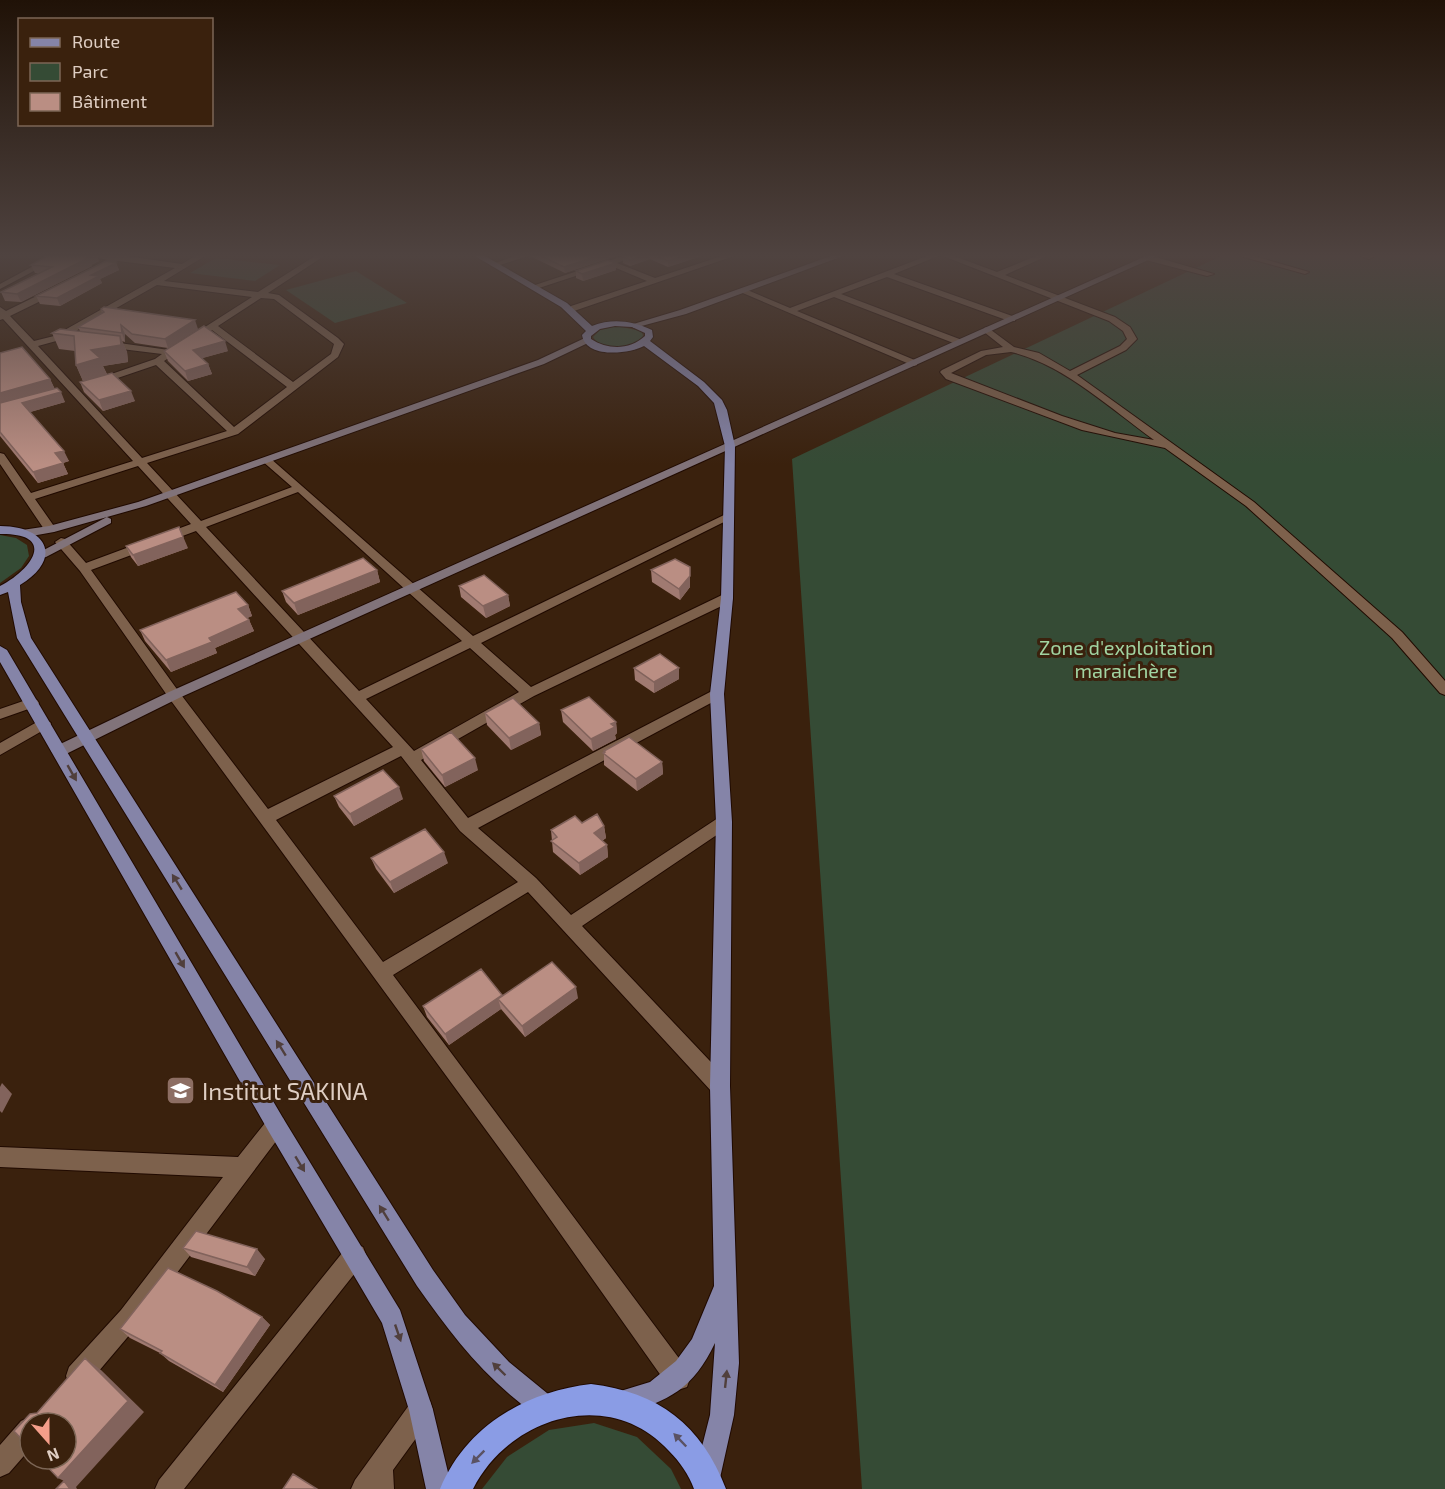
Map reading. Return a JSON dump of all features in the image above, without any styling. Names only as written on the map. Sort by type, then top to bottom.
[{"type":"highway","points":[[456,1489],[470,1465],[505,1430],[544,1407],[584,1398],[623,1402],[656,1418],[684,1443],[709,1483]]},
{"type":"main road","points":[[586,325],[591,330]]},
{"type":"main road","points":[[609,325],[591,330],[586,335],[587,340],[601,348],[626,349],[666,359]]},
{"type":"main road","points":[[635,325],[666,359],[701,384],[718,402],[730,446],[728,598],[717,694],[724,822],[720,1086],[727,1363],[722,1415],[709,1483]]},
{"type":"main road","points":[[626,349],[647,337]]},
{"type":"main road","points":[[0,530],[26,533],[36,538],[42,545],[42,554],[33,569],[7,588],[15,602],[24,638],[425,1278],[457,1323],[500,1371],[544,1407]]},
{"type":"main road","points":[[0,650],[276,1125],[392,1318],[421,1410],[439,1489]]},
{"type":"main road","points":[[623,1402],[661,1390],[678,1378],[700,1350],[725,1286]]},
{"type":"street","points":[[13,325],[67,391],[200,525],[407,753],[466,827],[530,883],[720,1086]]},
{"type":"street","points":[[31,345],[57,338],[80,325]]},
{"type":"street","points":[[67,391],[159,361],[210,325]]},
{"type":"street","points":[[214,325],[292,386]]},
{"type":"street","points":[[27,498],[234,432],[334,354],[339,344],[314,325]]},
{"type":"street","points":[[647,337],[664,325]]},
{"type":"street","points":[[825,325],[914,363]]},
{"type":"street","points":[[916,325],[959,342]]},
{"type":"street","points":[[59,751],[174,695],[997,325]]},
{"type":"street","points":[[1070,375],[1123,348],[1132,339],[1124,325]]},
{"type":"street","points":[[987,330],[1011,349]]},
{"type":"street","points":[[57,338],[69,340]]},
{"type":"street","points":[[26,533],[56,536],[541,362],[587,340]]},
{"type":"street","points":[[92,343],[172,353]]},
{"type":"street","points":[[541,362],[601,348]]},
{"type":"street","points":[[1171,446],[1134,441],[1072,424],[949,377],[945,372],[984,353],[1011,349],[1036,355],[1070,375],[1171,446],[1250,504],[1397,635],[1445,690]]},
{"type":"street","points":[[159,361],[234,432]]},
{"type":"street","points":[[0,456],[27,498],[84,568],[174,695],[678,1378]]},
{"type":"street","points":[[266,460],[529,693]]},
{"type":"street","points":[[84,568],[300,488]]},
{"type":"street","points":[[42,554],[56,536],[142,504]]},
{"type":"street","points":[[356,698],[728,518]]},
{"type":"street","points":[[265,818],[407,753],[728,598]]},
{"type":"street","points":[[466,827],[717,694]]},
{"type":"street","points":[[0,714],[32,703]]},
{"type":"street","points":[[0,750],[44,723]]},
{"type":"street","points":[[570,926],[724,822]]},
{"type":"street","points":[[381,973],[530,883]]},
{"type":"street","points":[[67,1388],[129,1318],[276,1125]]},
{"type":"street","points":[[0,1157],[244,1168]]},
{"type":"street","points":[[168,1489],[355,1255]]},
{"type":"street","points":[[364,1489],[381,1478],[421,1410]]},
{"type":"street","points":[[0,1464],[18,1444]]},
{"type":"green space","name":"Zone d'exploitation maraichère","points":[[1074,325],[1445,325],[1445,1489],[862,1489],[792,459]]},
{"type":"green space","points":[[617,326],[641,331],[642,339],[631,345],[609,347],[597,342],[593,337],[600,330]]},
{"type":"green space","points":[[0,535],[16,538],[27,545],[29,556],[21,568],[0,583]]},
{"type":"green space","points":[[594,1423],[637,1437],[671,1469],[681,1489],[482,1489],[507,1457],[549,1430]]},
{"type":"building","points":[[121,325],[122,333],[78,327]]},
{"type":"building","points":[[122,325],[186,325],[165,339],[132,334]]},
{"type":"building","points":[[204,326],[225,341],[193,350],[208,364],[185,371],[164,351]]},
{"type":"building","points":[[60,329],[120,336],[121,345],[91,350],[100,358],[76,365],[74,336],[52,333]]},
{"type":"building","points":[[22,347],[50,379],[0,393],[0,353]]},
{"type":"building","points":[[112,373],[131,391],[99,400],[80,382]]},
{"type":"building","points":[[57,388],[61,392],[22,403],[64,451],[55,453],[63,463],[33,472],[0,432],[0,403]]},
{"type":"building","points":[[179,527],[183,537],[133,555],[126,546]]},
{"type":"building","points":[[363,558],[377,570],[294,603],[282,591]]},
{"type":"building","points":[[675,559],[690,567],[690,576],[679,589],[651,570]]},
{"type":"building","points":[[484,575],[508,595],[483,606],[459,586]]},
{"type":"building","points":[[236,592],[248,605],[238,609],[249,620],[209,638],[212,642],[166,660],[140,630]]},
{"type":"building","points":[[660,654],[679,668],[654,682],[634,668]]},
{"type":"building","points":[[589,697],[616,722],[611,724],[615,727],[591,739],[561,710]]},
{"type":"building","points":[[513,698],[539,723],[509,738],[485,713]]},
{"type":"building","points":[[451,732],[475,758],[442,775],[421,749]]},
{"type":"building","points":[[629,737],[662,762],[636,779],[603,753]]},
{"type":"building","points":[[383,770],[399,787],[350,814],[334,796]]},
{"type":"building","points":[[597,814],[604,826],[594,833],[607,845],[579,863],[551,841],[557,837],[551,830],[575,816],[582,823]]},
{"type":"building","points":[[425,829],[444,852],[390,882],[371,858]]},
{"type":"building","points":[[552,962],[576,987],[522,1026],[498,999]]},
{"type":"building","points":[[481,969],[502,995],[445,1034],[423,1006]]},
{"type":"building","points":[[196,1231],[257,1249],[247,1267],[183,1248]]},
{"type":"building","points":[[168,1268],[217,1291],[262,1317],[215,1385],[160,1353],[162,1351],[120,1329]]},
{"type":"building","points":[[85,1358],[128,1401],[78,1456],[78,1411],[39,1411]]},
{"type":"building","points":[[51,1471],[64,1471],[58,1478]]},
{"type":"building","points":[[293,1474],[317,1489],[283,1489]]},
{"type":"building","points":[[64,1481],[70,1489],[56,1489]]},
{"type":"place","name":"Institut SAKINA","points":[[181,1090]]}]
